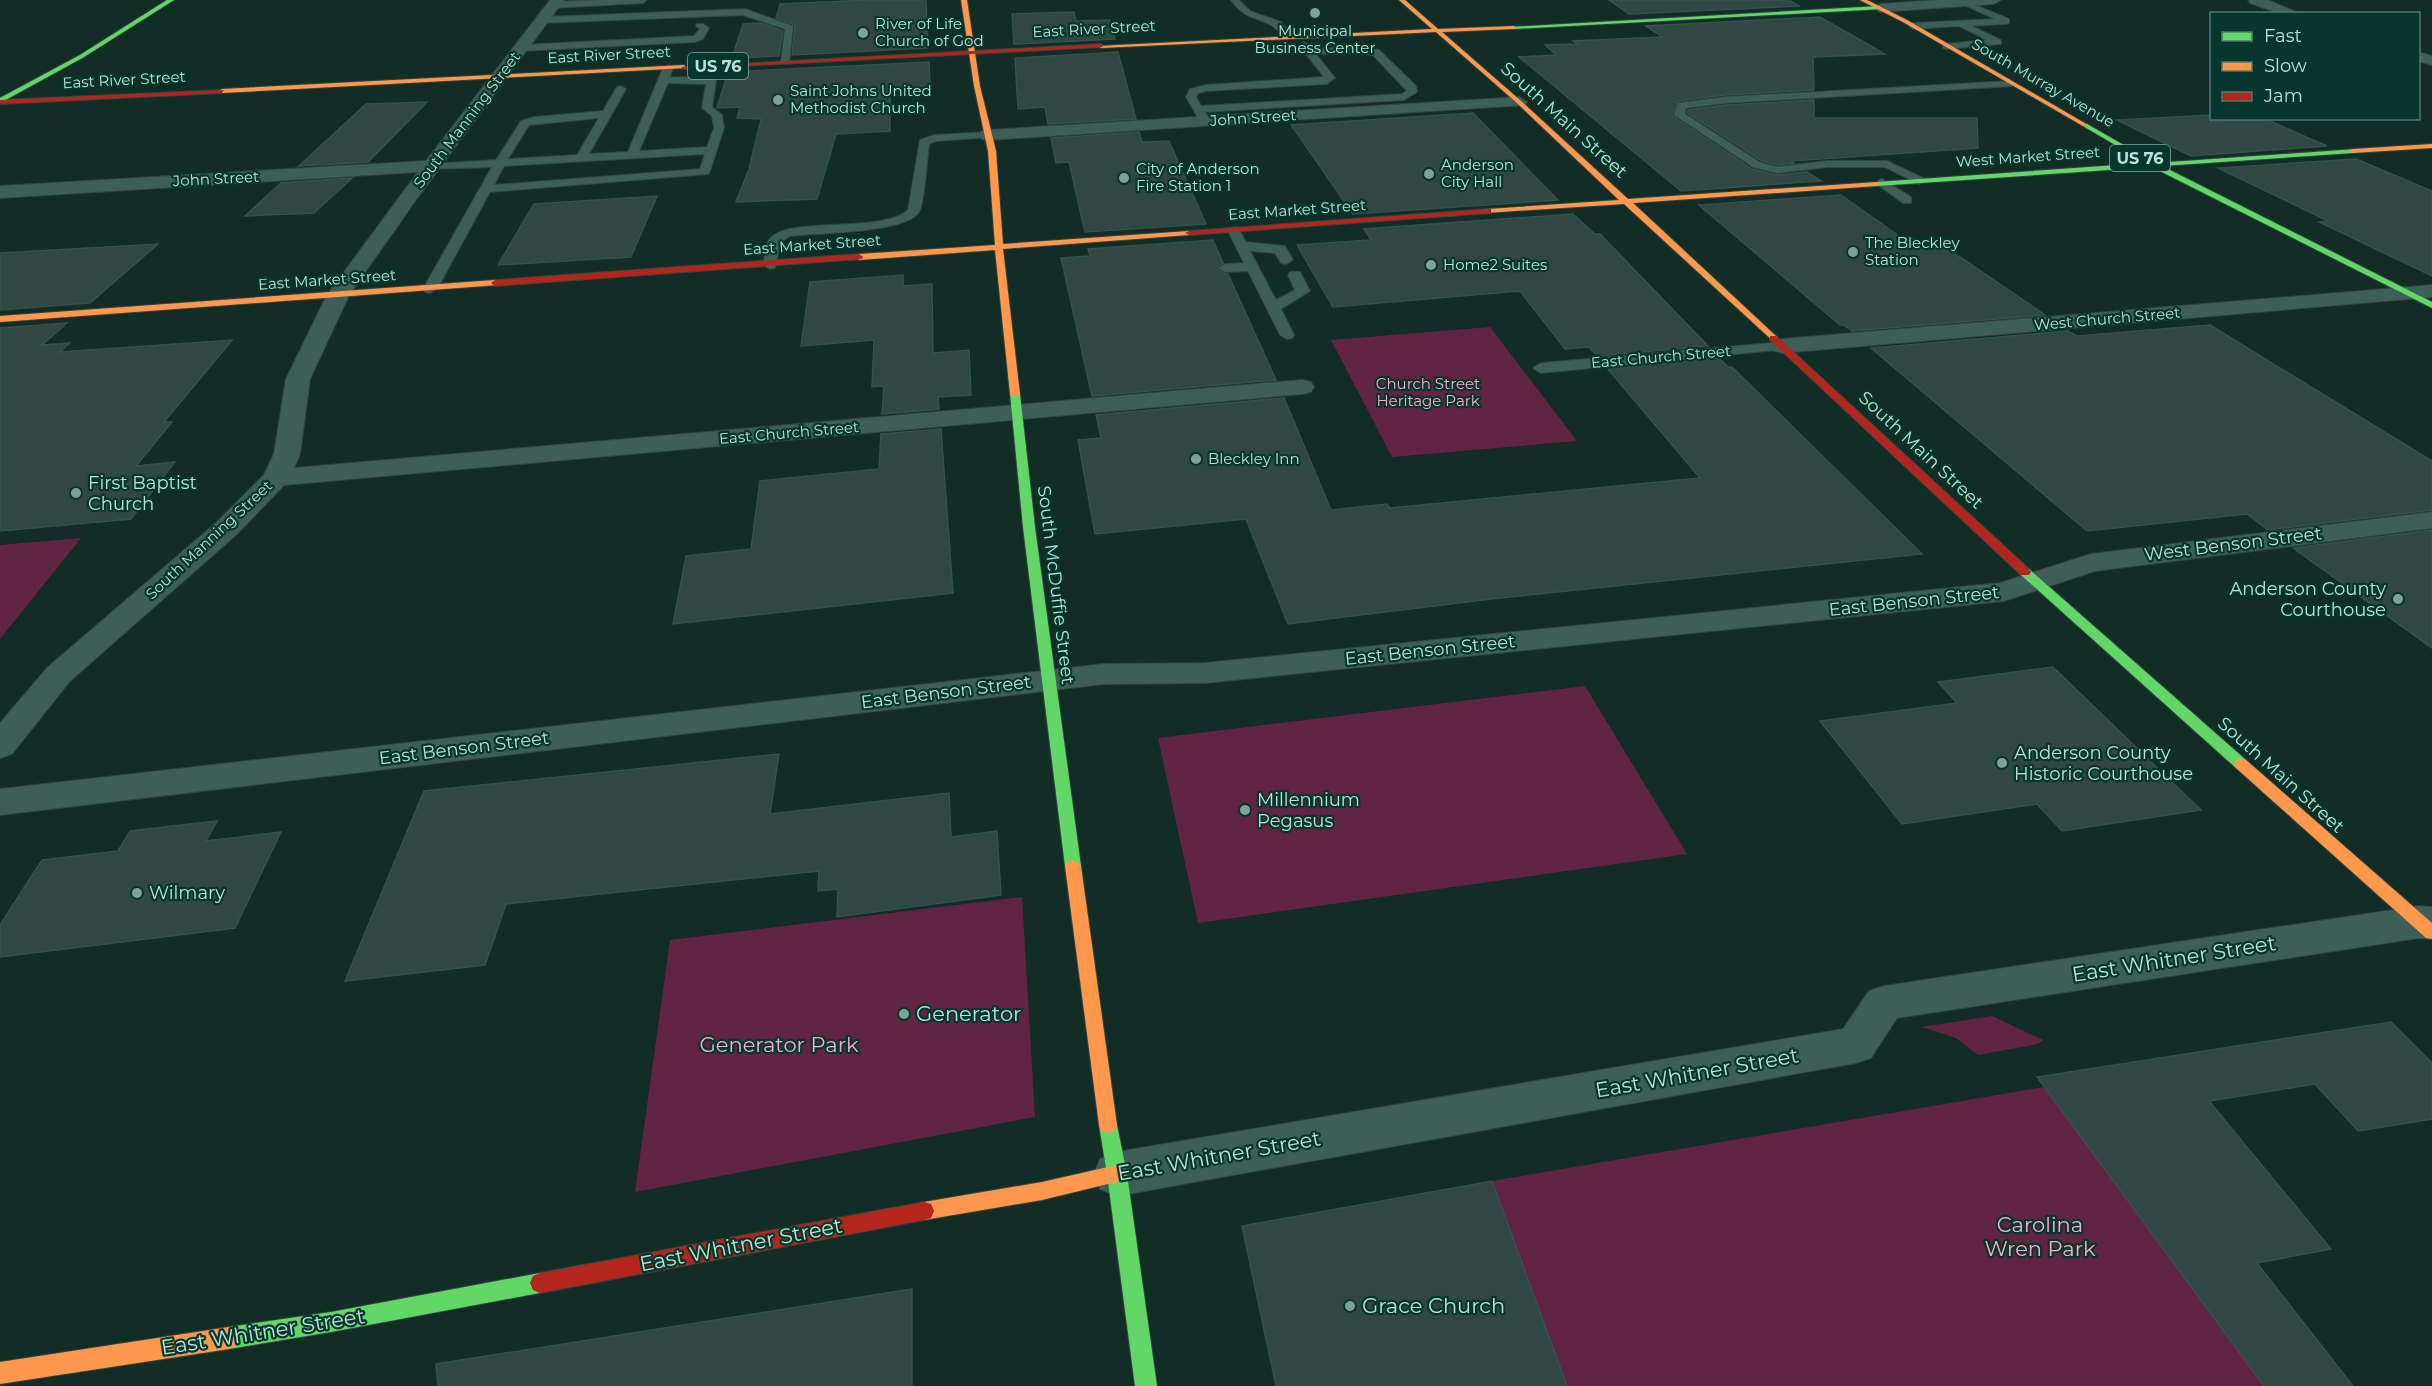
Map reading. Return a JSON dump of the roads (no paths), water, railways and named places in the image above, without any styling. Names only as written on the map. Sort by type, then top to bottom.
[{"type":"street","points":[[0,101],[81,56],[171,0]]},
{"type":"street","name":"South McDuffie Street","points":[[964,0],[992,151],[999,248],[1029,527],[1106,1118],[1117,1174],[1146,1386]]},
{"type":"street","name":"South Main Street","points":[[1402,0],[1519,102],[2036,582],[2428,926]]},
{"type":"street","name":"South Murray Avenue","points":[[1863,0],[1913,26],[2154,165],[2432,305]]},
{"type":"street","points":[[1880,8],[1931,2],[1994,0]]},
{"type":"street","points":[[2255,0],[2289,12]]},
{"type":"street","name":"US 76","points":[[1436,29],[1880,8]]},
{"type":"street","name":"South Manning Street","points":[[0,746],[59,674],[227,528],[276,478],[287,454],[298,379],[338,295],[432,166],[545,23]]},
{"type":"street","name":"East River Street","points":[[0,101],[501,77],[625,80],[786,62],[1436,29]]},
{"type":"street","name":"John Street","points":[[988,135],[1202,115],[1519,102]]},
{"type":"street","name":"West Market Street","points":[[1626,201],[2431,146]]},
{"type":"street","name":"John Street","points":[[0,192],[432,166]]},
{"type":"street","name":"East Market Street","points":[[0,319],[770,265],[1626,201]]},
{"type":"street","name":"West Church Street","points":[[1782,346],[2432,291]]},
{"type":"street","name":"East Church Street","points":[[276,478],[1302,387]]},
{"type":"street","name":"West Benson Street","points":[[2036,582],[2091,563],[2432,520]]},
{"type":"street","name":"East Benson Street","points":[[0,802],[1104,674],[1216,672],[2004,592],[2036,582]]},
{"type":"street","name":"East Whitner Street","points":[[0,1373],[331,1322],[836,1227],[1042,1191],[1117,1174],[1856,1045],[1884,1003],[2428,926]]},
{"type":"lane","points":[[545,23],[608,1],[652,0]]},
{"type":"lane","points":[[1235,0],[1243,12],[1249,16],[1277,23],[1310,52],[1330,78],[1323,82],[1206,88],[1194,91],[1191,97],[1202,115],[1404,97],[1412,92],[1412,88],[1376,52],[1351,50],[1310,52]]},
{"type":"lane","points":[[1913,26],[2006,21],[1965,2]]},
{"type":"lane","points":[[545,23],[730,11],[745,12],[790,28],[786,62]]},
{"type":"lane","points":[[553,47],[695,39],[700,37],[705,28],[696,26],[752,15]]},
{"type":"lane","points":[[545,23],[553,47]]},
{"type":"lane","points":[[545,23],[553,47]]},
{"type":"lane","points":[[1946,46],[1998,42],[1961,23]]},
{"type":"lane","points":[[485,189],[705,172],[719,128],[717,115],[707,108],[711,81],[666,74],[632,155]]},
{"type":"lane","points":[[581,158],[625,80]]},
{"type":"lane","points":[[1919,180],[1887,164],[1827,164],[1777,170],[1757,165],[1679,115],[1682,105],[1725,100],[2010,84]]},
{"type":"lane","points":[[430,289],[485,189],[525,123],[534,120],[605,114]]},
{"type":"lane","points":[[770,265],[774,242],[786,233],[890,224],[908,219],[914,212],[924,142],[934,138],[988,135]]},
{"type":"lane","points":[[432,166],[712,150]]},
{"type":"lane","points":[[1882,183],[1907,200]]},
{"type":"lane","points":[[1234,231],[1287,334]]},
{"type":"lane","points":[[1224,264],[1280,249],[1286,260]]},
{"type":"lane","points":[[1273,307],[1303,291],[1295,275]]},
{"type":"lane","name":"East Church Street","points":[[1541,368],[1782,346]]},
{"type":"place","name":"Municipal Business Center","points":[[1315,13]]},
{"type":"place","name":"River of Life Church of God","points":[[863,33]]},
{"type":"place","name":"Saint Johns United Methodist Church","points":[[778,100]]},
{"type":"place","name":"Anderson City Hall","points":[[1429,174]]},
{"type":"place","name":"City of Anderson Fire Station 1","points":[[1124,178]]},
{"type":"place","name":"The Bleckley Station","points":[[1853,252]]},
{"type":"place","name":"Home2 Suites","points":[[1431,265]]},
{"type":"place","name":"Bleckley Inn","points":[[1196,459]]},
{"type":"place","name":"First Baptist Church","points":[[76,493]]},
{"type":"place","name":"Anderson County Courthouse","points":[[2398,599]]},
{"type":"place","name":"Anderson County Historic Courthouse","points":[[2002,763]]},
{"type":"place","name":"Millennium Pegasus","points":[[1245,810]]},
{"type":"place","name":"Wilmary","points":[[137,893]]},
{"type":"place","name":"Generator","points":[[904,1014]]},
{"type":"place","name":"Grace Church","points":[[1350,1306]]},
{"type":"park label","name":"Church Street Heritage Park","points":[[1428,392]]},
{"type":"park label","name":"Generator Park","points":[[779,1045]]},
{"type":"park label","name":"Carolina Wren Park","points":[[2040,1237]]}]
